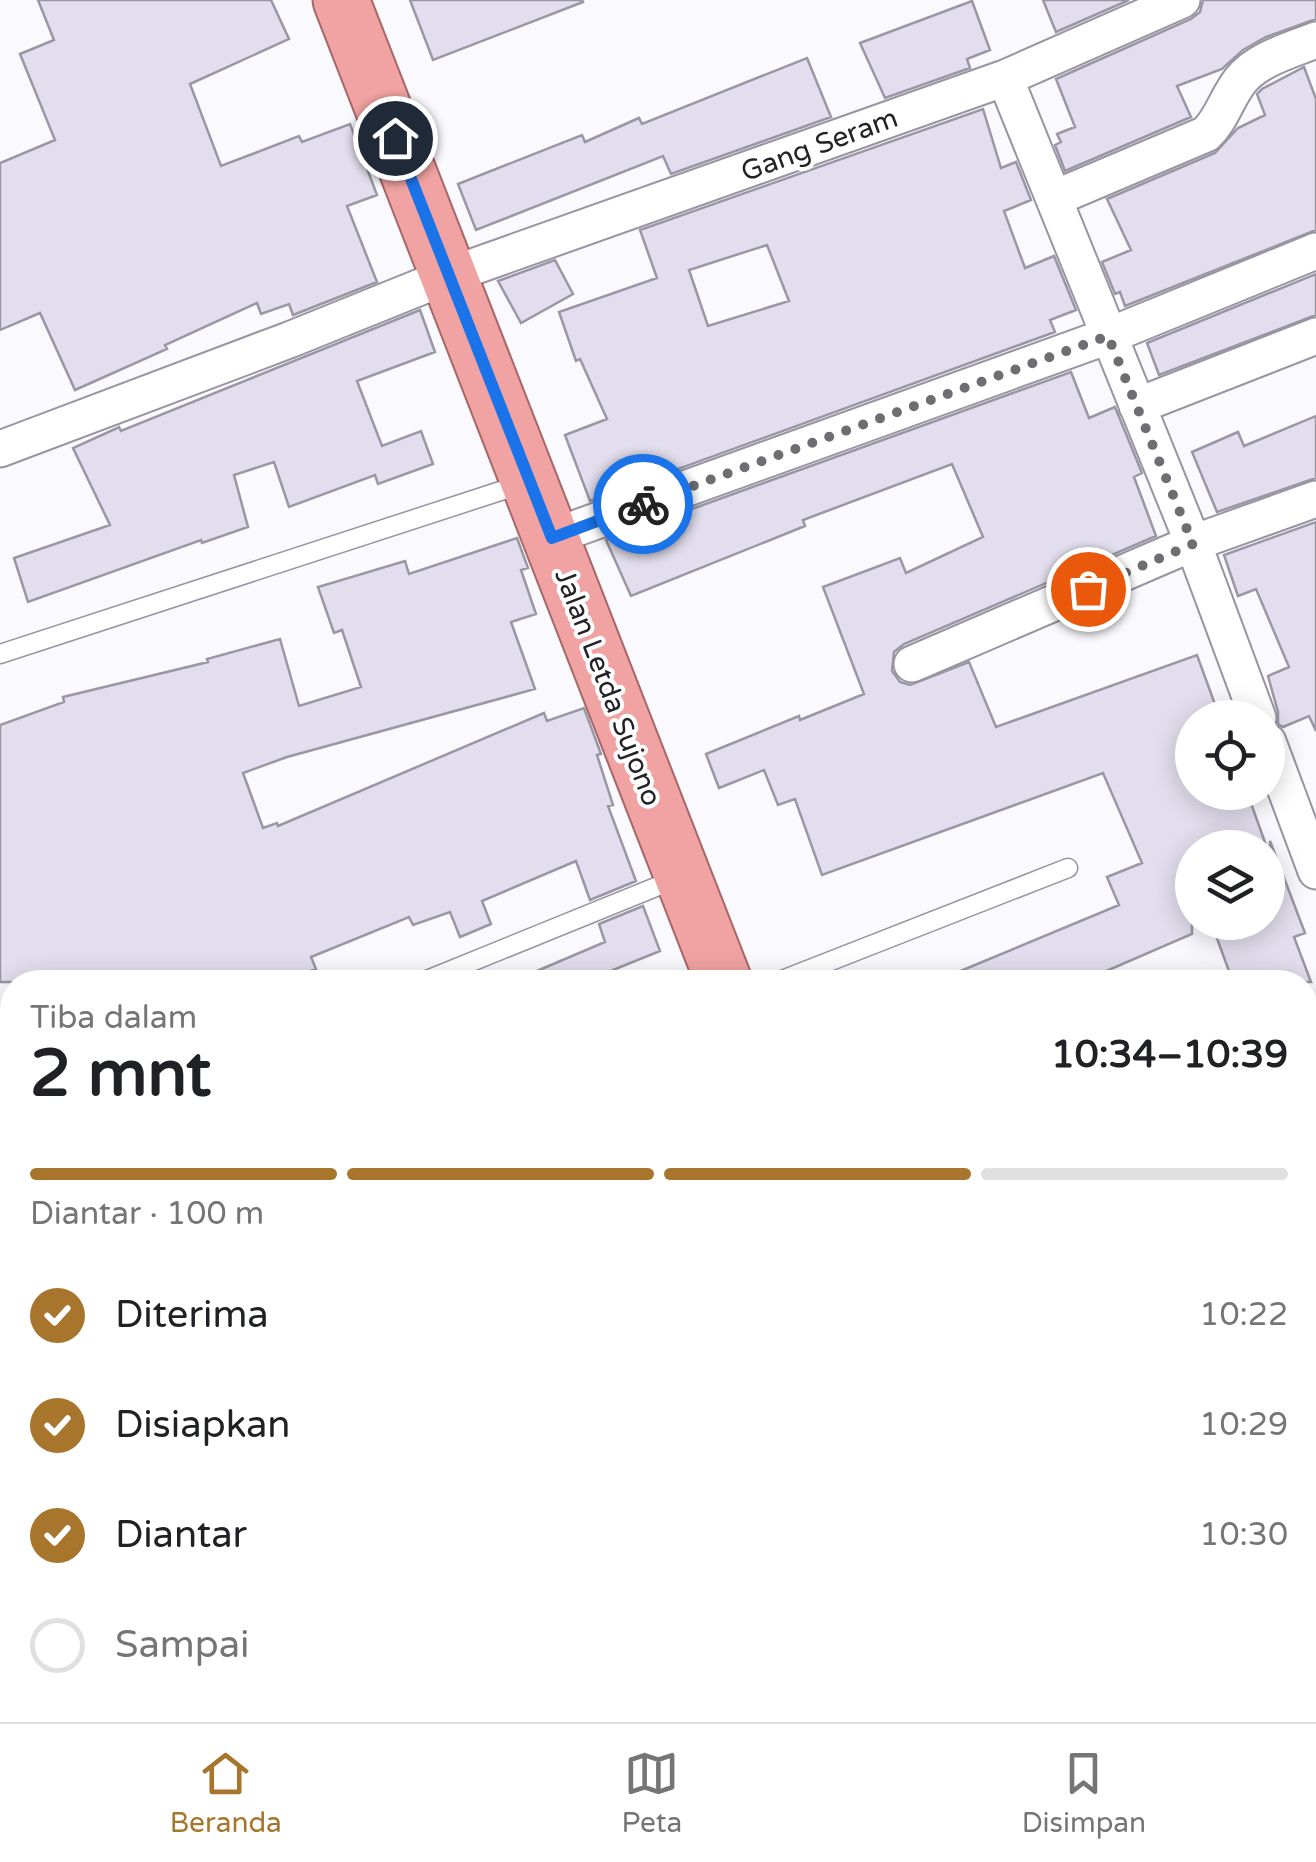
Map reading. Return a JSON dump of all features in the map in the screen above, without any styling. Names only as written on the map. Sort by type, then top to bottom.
[{"type":"highway","name":"Jalan Letda Sujono","points":[[340,0],[719,970]]},
{"type":"street","name":"Gang Seram","points":[[0,449],[450,276],[1005,78],[1182,0]]},
{"type":"street","points":[[1056,198],[1206,134],[1217,124],[1242,77],[1264,62],[1316,40]]},
{"type":"street","points":[[1005,78],[1193,544],[1251,700]]},
{"type":"street","points":[[552,538],[1108,336],[1316,251]]},
{"type":"street","points":[[1138,406],[1316,336]]},
{"type":"street","points":[[912,664],[1193,544],[1316,500]]},
{"type":"street","points":[[1285,788],[1316,871]]},
{"type":"lane","points":[[0,654],[530,482]]},
{"type":"lane","points":[[809,970],[1068,868]]},
{"type":"lane","points":[[452,970],[683,876]]},
{"type":"building","points":[[38,0],[271,0],[289,39],[190,84],[221,166],[299,136],[302,142],[350,124],[377,195],[347,206],[377,282],[293,315],[289,304],[261,314],[257,303],[75,390],[40,313],[0,330],[0,163],[55,140],[20,54],[54,40]]},
{"type":"building","points":[[410,0],[582,0],[583,2],[433,60]]},
{"type":"building","points":[[1043,0],[1129,0],[1056,32]]},
{"type":"building","points":[[1203,0],[1316,0],[1316,19],[1266,37],[1243,50],[1222,69],[1177,86],[1191,117],[1065,171],[1055,145],[1061,142],[1057,134],[1075,127],[1056,79],[1191,19],[1200,12]]},
{"type":"building","points":[[972,1],[990,50],[967,59],[970,68],[885,98],[860,43]]},
{"type":"building","points":[[807,58],[831,117],[671,174],[663,156],[476,230],[458,184],[582,135],[585,142],[639,118],[642,124]]},
{"type":"building","points":[[1304,67],[1316,99],[1316,230],[1125,306],[1120,292],[1115,294],[1102,262],[1131,250],[1107,199],[1215,153],[1238,128],[1265,115],[1257,94],[1262,89]]},
{"type":"building","points":[[983,109],[1001,168],[1016,162],[1031,200],[1004,211],[1025,268],[1054,256],[1076,310],[1050,320],[1055,332],[590,501],[565,435],[607,419],[580,359],[576,361],[559,312],[657,278],[640,230]],"holes":[[[767,245],[789,301],[708,326],[689,270]]]},
{"type":"building","points":[[555,260],[573,294],[521,323],[498,281]]},
{"type":"building","points":[[1316,274],[1316,315],[1159,375],[1147,343]]},
{"type":"building","points":[[420,310],[435,352],[357,381],[382,446],[421,431],[433,464],[378,484],[375,475],[289,507],[274,462],[234,475],[248,527],[28,602],[14,558],[110,525],[73,448]]},
{"type":"building","points":[[1071,372],[1089,418],[1115,407],[1142,473],[1134,477],[1156,536],[904,644],[894,652],[892,671],[900,682],[910,685],[969,662],[996,727],[1197,655],[1213,700],[1175,700],[1175,810],[1253,810],[1261,830],[1175,830],[1175,940],[1178,940],[1109,970],[963,970],[1119,905],[1107,877],[1142,863],[1103,773],[822,875],[795,799],[778,805],[764,770],[719,788],[706,754],[864,694],[823,587],[900,558],[906,573],[983,537],[952,464],[803,520],[805,526],[631,596],[606,540]]},
{"type":"building","points":[[1316,416],[1316,478],[1217,512],[1192,452],[1238,432],[1244,446]]},
{"type":"building","points":[[1316,522],[1316,731],[1309,716],[1285,726],[1285,700],[1275,700],[1268,676],[1289,667],[1256,589],[1238,596],[1224,555]]},
{"type":"building","points":[[517,538],[528,568],[521,570],[536,614],[511,622],[535,689],[287,757],[243,773],[263,828],[277,823],[278,826],[544,713],[547,721],[584,708],[601,754],[597,755],[613,805],[608,806],[636,881],[590,900],[576,861],[482,901],[491,924],[460,937],[450,912],[413,925],[409,917],[311,957],[313,970],[0,970],[0,725],[64,702],[63,697],[208,662],[207,659],[280,639],[299,706],[361,687],[342,630],[334,633],[318,587],[405,561],[409,574]]},
{"type":"building","points":[[1285,880],[1305,933],[1294,937],[1306,970],[1229,970],[1218,940],[1285,940]]},
{"type":"building","points":[[643,906],[660,951],[613,970],[539,970],[605,942],[599,924]]},
{"type":"way so far","points":[[643,504],[1108,336],[1193,544],[1088,589]]},
{"type":"route","points":[[395,138],[552,538],[643,504]]}]
